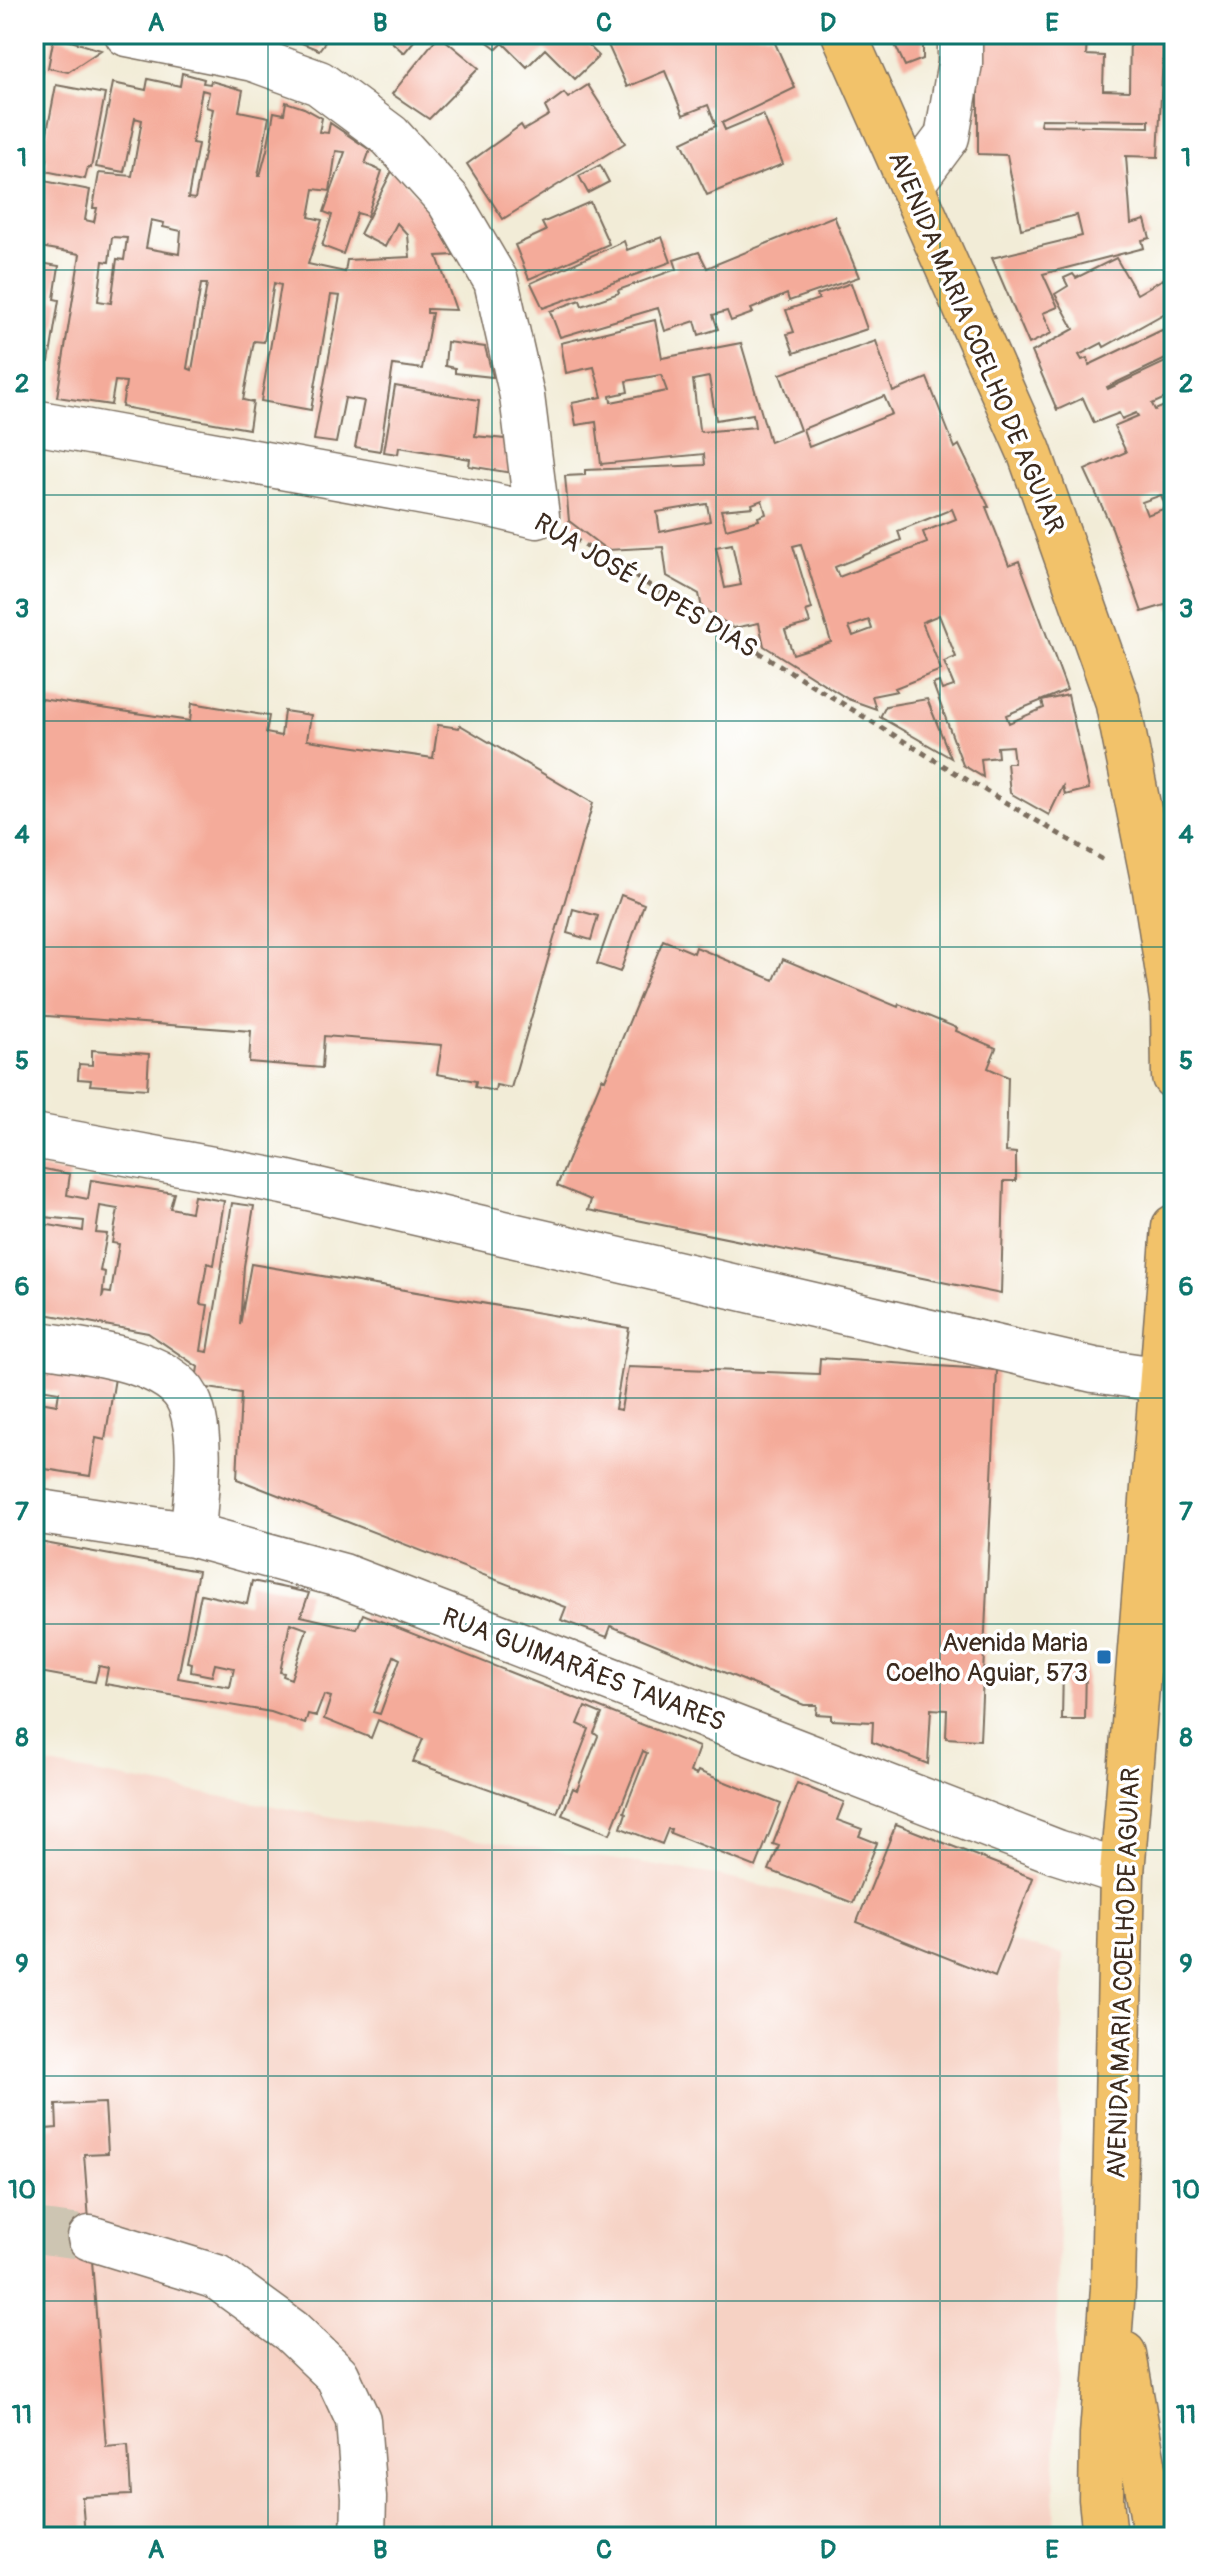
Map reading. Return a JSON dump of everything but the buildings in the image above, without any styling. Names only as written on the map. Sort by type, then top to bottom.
[{"type":"main road","name":"AVENIDA MARIA COELHO DE AGUIAR","points":[[844,34],[1029,451],[1117,700],[1155,890],[1173,1005],[1174,1077]]},
{"type":"main road","name":"AVENIDA MARIA COELHO DE AGUIAR","points":[[1105,2537],[1101,2499],[1102,2435],[1113,2288],[1122,1873],[1174,1227]]},
{"type":"main road","name":"AVENIDA MARIA COELHO DE AGUIAR","points":[[1113,2288],[1156,2537]]},
{"type":"street","points":[[127,34],[253,59],[319,83],[390,136],[449,201],[496,281],[522,396],[537,516]]},
{"type":"street","points":[[912,184],[947,137],[960,63],[960,34]]},
{"type":"street","name":"RUA JOSÉ LOPES DIAS","points":[[34,422],[537,516]]},
{"type":"street","points":[[34,1136],[283,1182],[1094,1370],[1163,1380]]},
{"type":"street","points":[[34,1343],[136,1362],[171,1379],[190,1403],[198,1447],[193,1535]]},
{"type":"street","name":"RUA GUIMARÃES TAVARES","points":[[34,1511],[193,1535],[343,1576],[1057,1852],[1122,1873]]},
{"type":"street","points":[[90,2238],[217,2277],[291,2331],[337,2375],[358,2420],[364,2498],[363,2537]]},
{"type":"path","name":"RUA JOSÉ LOPES DIAS","points":[[537,516],[959,775],[1155,890]]},
{"type":"shaded area","points":[[34,1762],[333,1817],[710,1874],[1063,1954],[1054,2537],[34,2537]]},
{"type":"waterway","points":[[1174,154],[1174,175]]},
{"type":"tunnel","points":[[34,2231],[90,2238]]},
{"type":"place","name":"Avenida Maria Coelho Aguiar, 573","points":[[1104,1657]]}]
